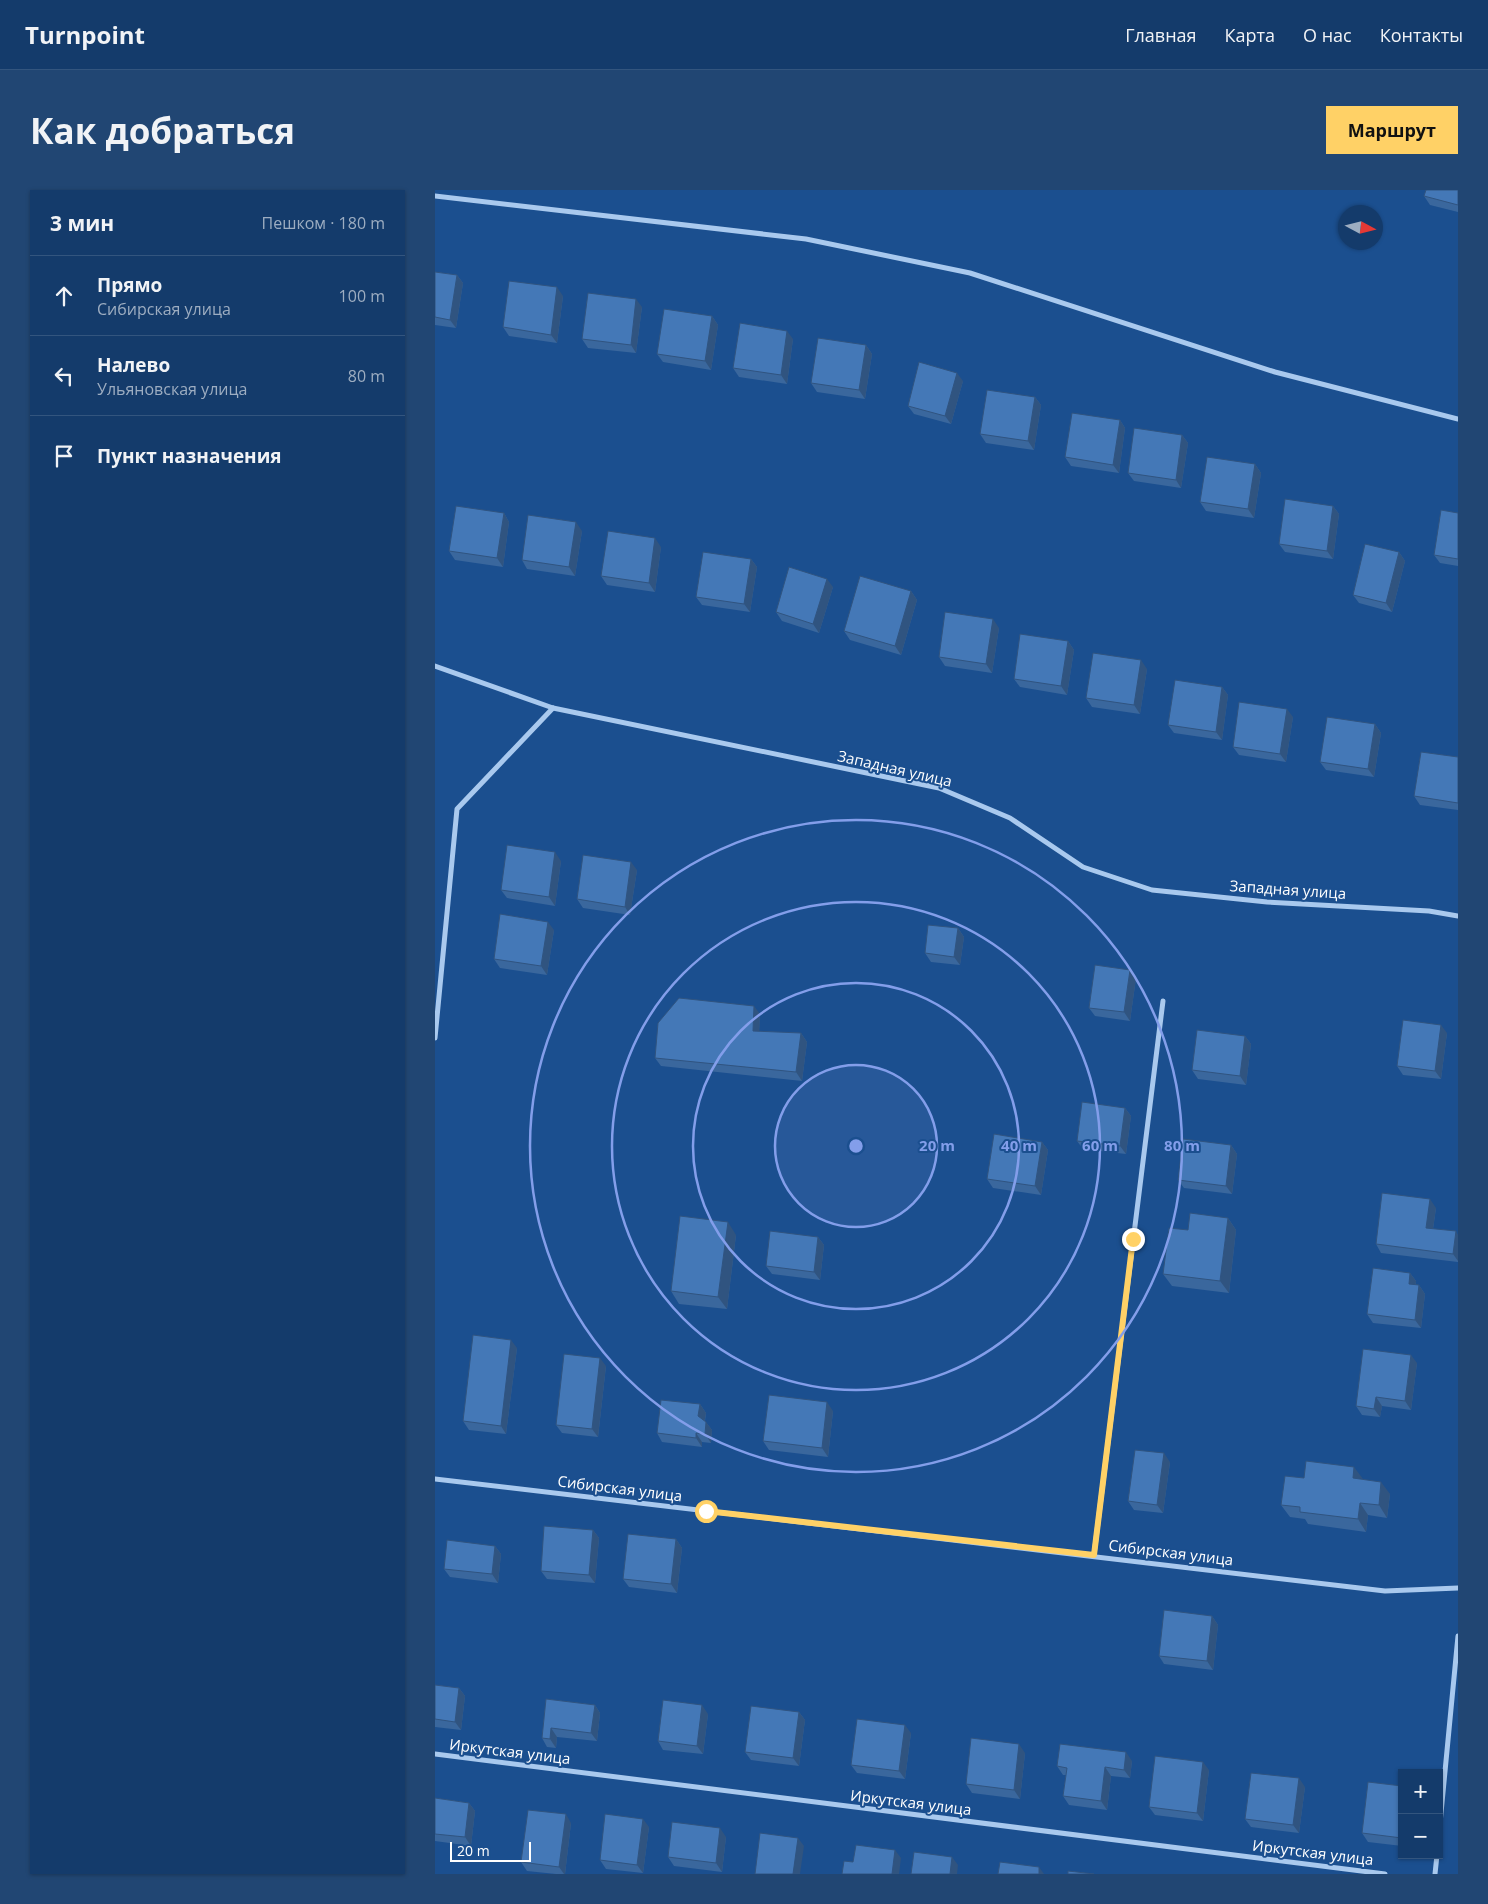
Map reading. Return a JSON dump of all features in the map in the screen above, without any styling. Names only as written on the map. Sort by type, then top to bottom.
[{"type":"street","points":[[435,196],[806,239],[970,273],[1275,372],[1458,419]]},
{"type":"street","name":"Западная улица","points":[[435,666],[553,708],[939,788],[1010,818],[1083,867],[1152,890],[1267,902],[1429,911],[1458,916]]},
{"type":"street","points":[[435,1038],[457,809],[553,708]]},
{"type":"street","points":[[1094,1555],[1163,1001]]},
{"type":"street","name":"Сибирская улица","points":[[435,1479],[1094,1555],[1385,1591],[1458,1588]]},
{"type":"street","points":[[1441,1814],[1458,1636]]},
{"type":"street","name":"Иркутская улица","points":[[435,1754],[1385,1874]]},
{"type":"street","points":[[1435,1874],[1437,1859]]},
{"type":"building","points":[[1426,190],[1458,190],[1458,205],[1424,196]]},
{"type":"building","points":[[435,272],[457,275],[450,320],[435,317]]},
{"type":"building","points":[[509,281],[557,287],[551,335],[503,327]]},
{"type":"building","points":[[588,293],[636,299],[631,345],[582,339]]},
{"type":"building","points":[[664,309],[712,316],[705,361],[657,354]]},
{"type":"building","points":[[740,323],[787,331],[781,375],[733,368]]},
{"type":"building","points":[[818,338],[866,345],[859,390],[811,383]]},
{"type":"building","points":[[919,362],[957,373],[945,416],[908,406]]},
{"type":"building","points":[[987,390],[1035,397],[1028,441],[980,434]]},
{"type":"building","points":[[1072,413],[1120,420],[1113,465],[1065,457]]},
{"type":"building","points":[[1134,428],[1182,435],[1176,480],[1128,473]]},
{"type":"building","points":[[1207,457],[1255,464],[1248,509],[1200,502]]},
{"type":"building","points":[[1285,499],[1333,506],[1327,551],[1279,544]]},
{"type":"building","points":[[456,506],[504,513],[497,558],[449,551]]},
{"type":"building","points":[[1441,510],[1458,513],[1458,559],[1434,555]]},
{"type":"building","points":[[528,515],[576,522],[569,567],[522,560]]},
{"type":"building","points":[[608,531],[655,538],[649,583],[601,576]]},
{"type":"building","points":[[1365,544],[1399,552],[1386,603],[1353,595]]},
{"type":"building","points":[[703,552],[751,559],[744,604],[696,597]]},
{"type":"building","points":[[789,567],[827,579],[813,624],[776,612]]},
{"type":"building","points":[[860,576],[911,591],[895,646],[844,631]]},
{"type":"building","points":[[945,612],[993,619],[986,664],[939,657]]},
{"type":"building","points":[[1020,634],[1068,641],[1061,686],[1014,679]]},
{"type":"building","points":[[1093,653],[1141,660],[1134,705],[1086,698]]},
{"type":"building","points":[[1175,680],[1222,687],[1216,732],[1168,725]]},
{"type":"building","points":[[1239,702],[1287,709],[1280,754],[1233,747]]},
{"type":"building","points":[[1327,717],[1375,724],[1368,769],[1320,762]]},
{"type":"building","points":[[1421,752],[1458,757],[1458,803],[1414,796]]},
{"type":"building","points":[[507,845],[555,852],[549,897],[501,890]]},
{"type":"building","points":[[583,855],[631,862],[625,907],[577,899]]},
{"type":"building","points":[[500,914],[548,922],[541,966],[494,959]]},
{"type":"building","points":[[928,925],[958,928],[954,957],[925,953]]},
{"type":"building","points":[[1095,965],[1130,970],[1124,1012],[1089,1008]]},
{"type":"building","points":[[679,998],[754,1006],[753,1031],[801,1033],[796,1072],[655,1058],[658,1023]]},
{"type":"building","points":[[1403,1020],[1441,1025],[1435,1071],[1397,1066]]},
{"type":"building","points":[[1197,1030],[1245,1036],[1240,1076],[1192,1070]]},
{"type":"building","points":[[1082,1102],[1125,1108],[1120,1146],[1077,1141]]},
{"type":"building","points":[[994,1134],[1042,1142],[1035,1186],[987,1179]]},
{"type":"building","points":[[1183,1139],[1231,1145],[1226,1186],[1178,1180]]},
{"type":"building","points":[[1382,1193],[1430,1199],[1426,1228],[1456,1231],[1453,1254],[1376,1244]]},
{"type":"building","points":[[1190,1213],[1228,1218],[1220,1281],[1163,1274],[1169,1228],[1188,1230]]},
{"type":"building","points":[[680,1216],[728,1222],[718,1297],[671,1291]]},
{"type":"building","points":[[770,1231],[818,1237],[814,1272],[766,1266]]},
{"type":"building","points":[[1373,1268],[1410,1273],[1409,1284],[1419,1285],[1415,1320],[1367,1314]]},
{"type":"building","points":[[473,1335],[511,1340],[501,1426],[463,1421]]},
{"type":"building","points":[[1363,1349],[1411,1355],[1405,1401],[1376,1397],[1374,1409],[1356,1406]]},
{"type":"building","points":[[564,1354],[600,1358],[592,1429],[556,1425]]},
{"type":"building","points":[[769,1395],[827,1402],[822,1448],[763,1441]]},
{"type":"building","points":[[661,1400],[700,1404],[698,1416],[706,1422],[705,1434],[696,1433],[696,1438],[657,1433]]},
{"type":"building","points":[[1135,1450],[1164,1453],[1157,1505],[1128,1501]]},
{"type":"building","points":[[1306,1461],[1354,1467],[1353,1478],[1381,1482],[1379,1505],[1360,1503],[1358,1519],[1300,1512],[1300,1507],[1281,1505],[1285,1476],[1304,1478]]},
{"type":"building","points":[[544,1526],[593,1530],[589,1575],[541,1571]]},
{"type":"building","points":[[628,1534],[676,1539],[671,1584],[623,1579]]},
{"type":"building","points":[[447,1540],[495,1546],[492,1574],[444,1569]]},
{"type":"building","points":[[1164,1610],[1212,1616],[1207,1661],[1159,1656]]},
{"type":"building","points":[[435,1685],[459,1688],[455,1722],[435,1719]]},
{"type":"building","points":[[546,1699],[595,1705],[591,1733],[551,1728],[550,1739],[542,1738]]},
{"type":"building","points":[[663,1700],[702,1705],[697,1746],[658,1741]]},
{"type":"building","points":[[751,1706],[799,1712],[793,1758],[745,1752]]},
{"type":"building","points":[[857,1719],[905,1725],[899,1771],[851,1765]]},
{"type":"building","points":[[971,1738],[1019,1744],[1014,1790],[966,1784]]},
{"type":"building","points":[[1060,1744],[1126,1752],[1124,1770],[1105,1767],[1101,1801],[1063,1796],[1067,1768],[1057,1766]]},
{"type":"building","points":[[1155,1756],[1203,1762],[1197,1813],[1149,1807]]},
{"type":"building","points":[[1251,1773],[1299,1778],[1293,1825],[1245,1819]]},
{"type":"building","points":[[1368,1782],[1398,1786],[1398,1838],[1362,1833]]},
{"type":"building","points":[[435,1798],[469,1803],[465,1837],[435,1834]]},
{"type":"building","points":[[528,1810],[566,1814],[559,1867],[521,1862]]},
{"type":"building","points":[[605,1814],[643,1819],[637,1865],[600,1860]]},
{"type":"building","points":[[672,1822],[720,1828],[716,1863],[668,1857]]},
{"type":"building","points":[[760,1833],[798,1838],[793,1874],[755,1874]]},
{"type":"building","points":[[856,1845],[895,1850],[892,1874],[842,1874],[844,1861],[853,1862]]},
{"type":"building","points":[[914,1852],[952,1857],[950,1874],[911,1874]]},
{"type":"building","points":[[1000,1862],[1039,1867],[1039,1874],[998,1874]]},
{"type":"building","points":[[1068,1871],[1094,1874],[1068,1874]]},
{"type":"route","points":[[706,1511],[1094,1555],[1133,1239]]}]
